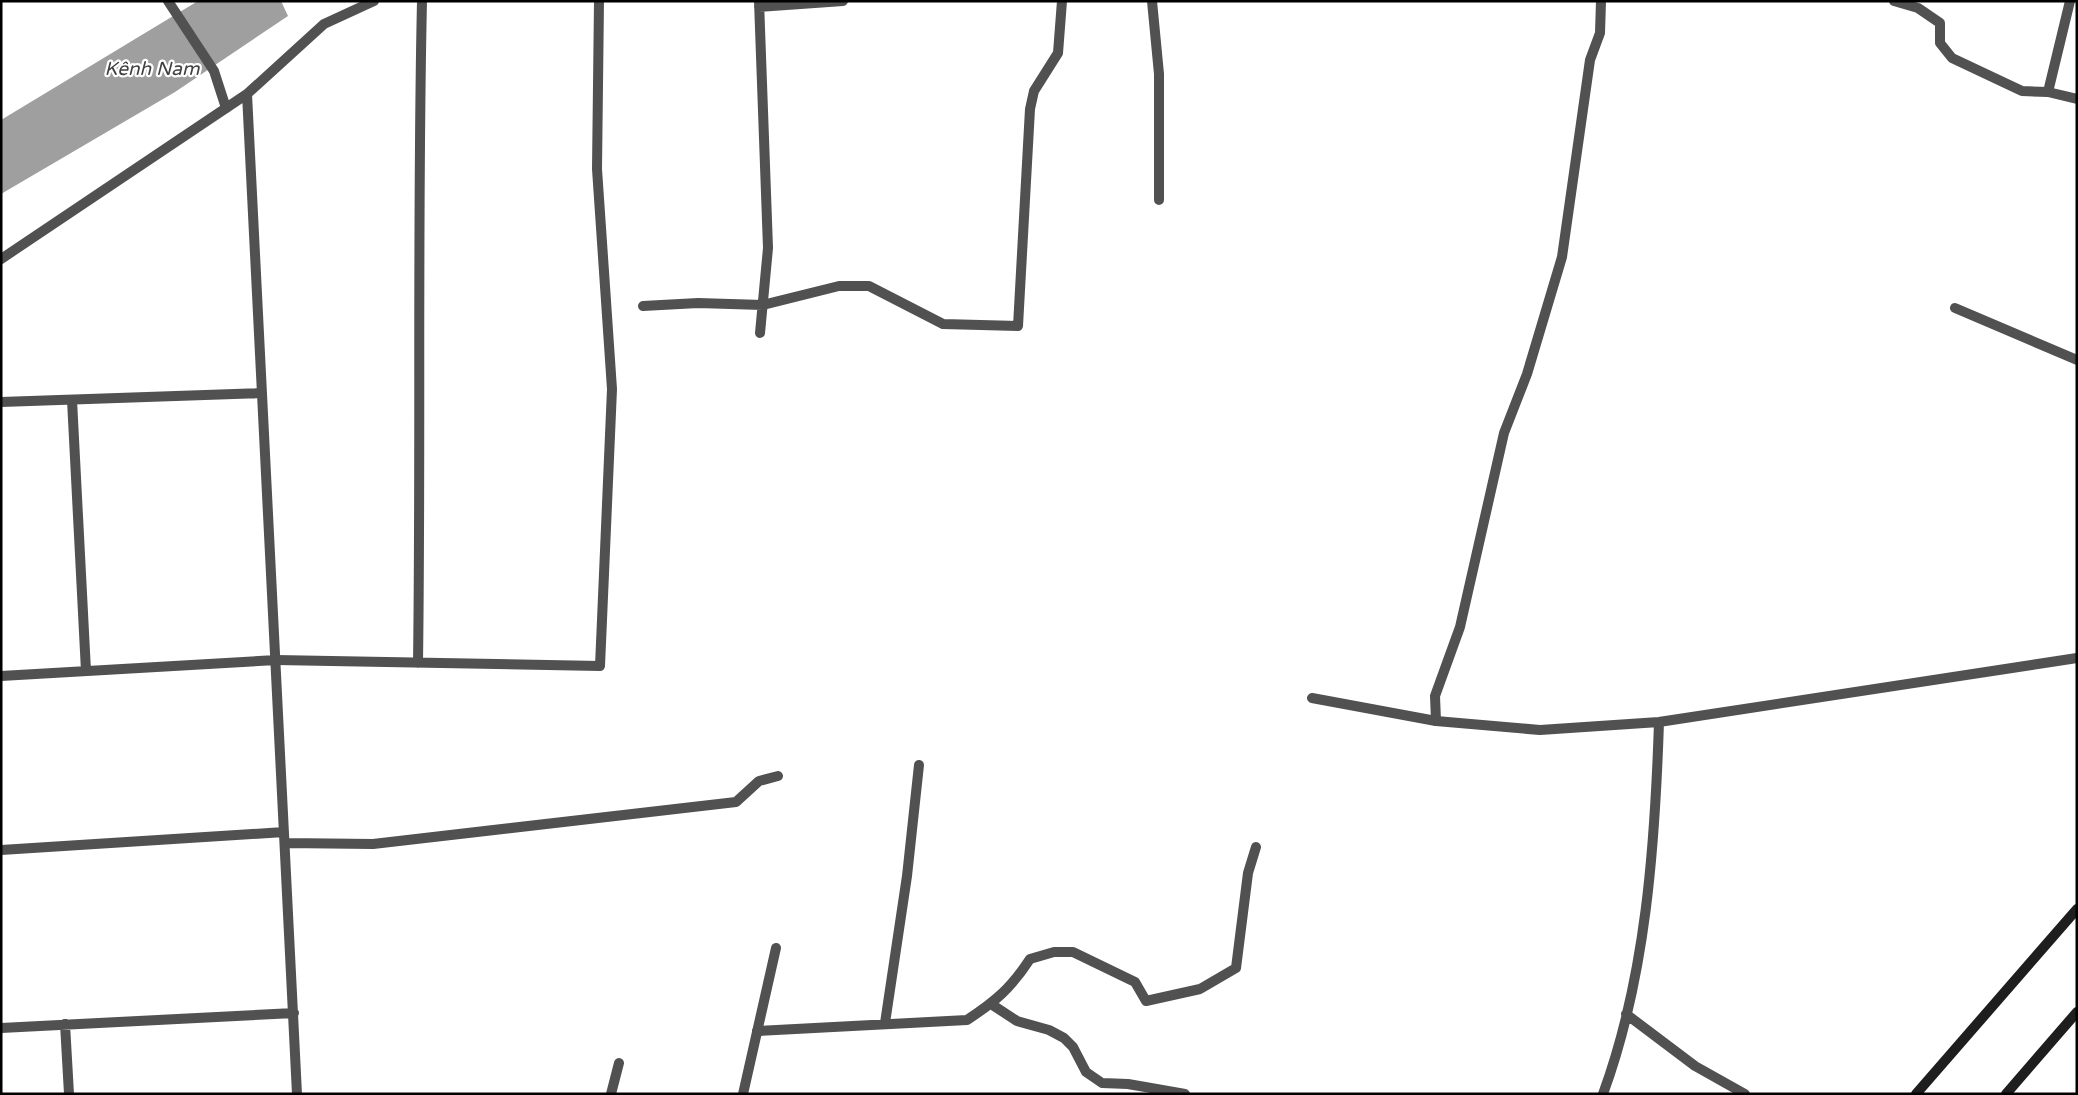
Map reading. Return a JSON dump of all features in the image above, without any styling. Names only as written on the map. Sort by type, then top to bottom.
[{"type":"main road","points":[[1916,1094],[2077,909]]},
{"type":"main road","points":[[2006,1094],[2077,1012]]},
{"type":"street","points":[[168,1],[214,71],[226,108]]},
{"type":"street","points":[[1,259],[247,94],[324,24],[374,1]]},
{"type":"street","points":[[418,663],[420,488],[418,150],[422,1]]},
{"type":"street","points":[[1,676],[276,660],[600,666],[612,389],[597,169],[599,1]]},
{"type":"street","points":[[760,333],[768,248],[759,4],[843,1]]},
{"type":"street","points":[[643,306],[698,302],[763,305],[839,286],[869,286],[944,324],[1018,326],[1030,109],[1034,91],[1058,53],[1062,1]]},
{"type":"street","points":[[1152,1],[1159,74],[1159,200]]},
{"type":"street","points":[[1436,721],[1435,696],[1460,627],[1504,432],[1527,374],[1562,257],[1590,60],[1600,33],[1601,1]]},
{"type":"street","points":[[1894,1],[1918,8],[1940,23],[1940,43],[1952,58],[2022,91],[2048,92],[2077,99]]},
{"type":"street","points":[[2048,92],[2070,1]]},
{"type":"street","points":[[247,94],[298,1094]]},
{"type":"street","points":[[1955,308],[2077,360]]},
{"type":"street","points":[[1,402],[262,393]]},
{"type":"street","points":[[72,400],[86,671]]},
{"type":"street","points":[[1312,698],[1436,721],[1540,730],[1659,722],[2077,658]]},
{"type":"street","points":[[1604,1094],[1637,976],[1657,796],[1659,722]]},
{"type":"street","points":[[885,1023],[907,876],[919,765]]},
{"type":"street","points":[[285,843],[373,844],[736,802],[759,781],[778,776]]},
{"type":"street","points":[[1,850],[284,832]]},
{"type":"street","points":[[757,1031],[967,1020],[991,1004],[1015,983],[1030,959],[1054,952],[1074,952],[1108,967],[1135,982],[1146,1001],[1200,989],[1236,968],[1248,872],[1256,847]]},
{"type":"street","points":[[743,1094],[776,948]]},
{"type":"street","points":[[991,1004],[1017,1021],[1048,1030],[1064,1038],[1074,1047],[1086,1072],[1102,1083],[1127,1089],[1185,1094]]},
{"type":"street","points":[[1,1028],[294,1013]]},
{"type":"street","points":[[1626,1014],[1695,1066],[1745,1094]]},
{"type":"street","points":[[65,1024],[69,1094]]},
{"type":"street","points":[[611,1094],[619,1062]]},
{"type":"water","name":"Kênh Nam","points":[[198,1],[281,1],[288,16],[175,92],[1,194],[1,120]]}]
